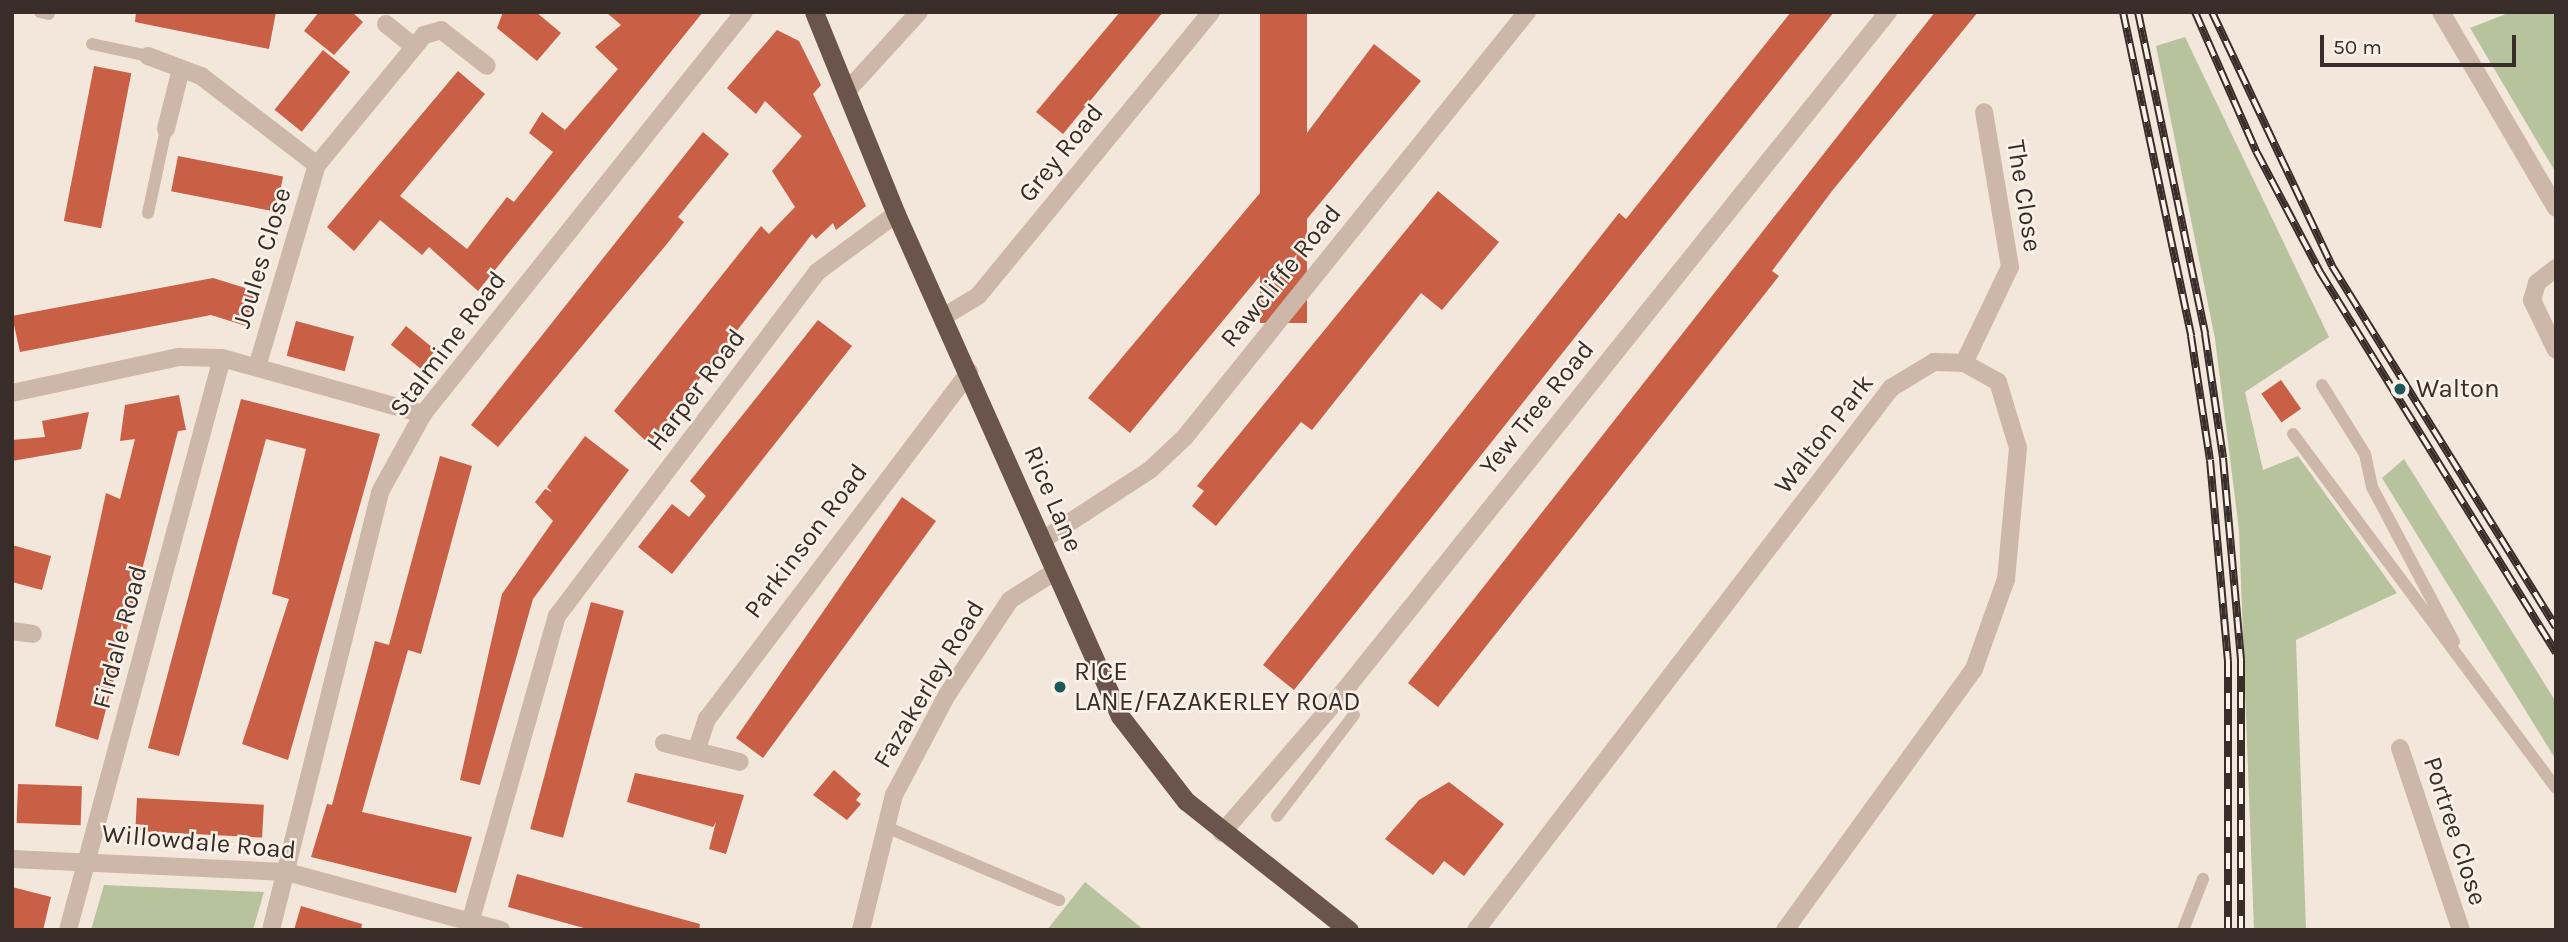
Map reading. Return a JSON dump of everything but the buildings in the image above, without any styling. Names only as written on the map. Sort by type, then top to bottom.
[{"type":"highway","name":"Rice Lane","points":[[814,12],[896,214],[1131,734],[1186,801],[1222,833],[1349,930]]},
{"type":"street","name":"Stalmine Road","points":[[271,930],[380,492],[423,414],[744,12]]},
{"type":"street","points":[[846,92],[919,12]]},
{"type":"street","name":"Grey Road","points":[[943,317],[978,296],[1211,12]]},
{"type":"street","name":"Rawcliffe Road","points":[[1044,539],[1150,470],[1185,437],[1527,12]]},
{"type":"street","name":"Yew Tree Road","points":[[1222,833],[1345,691],[1888,12]]},
{"type":"street","points":[[2441,12],[2556,208]]},
{"type":"street","points":[[386,24],[414,47]]},
{"type":"street","name":"Joules Close","points":[[257,367],[317,165],[424,34],[441,30],[487,66]]},
{"type":"street","name":"Joules Close","points":[[148,56],[201,76],[317,165]]},
{"type":"street","points":[[166,130],[181,69]]},
{"type":"street","name":"The Close","points":[[1964,363],[2010,267],[1984,112]]},
{"type":"street","name":"Harper Road","points":[[469,926],[558,616],[817,272],[896,214]]},
{"type":"street","points":[[2556,268],[2537,283],[2532,300],[2556,350]]},
{"type":"street","points":[[12,393],[179,357],[222,358],[423,414]]},
{"type":"street","name":"Firdale Road","points":[[68,930],[222,358]]},
{"type":"street","name":"Walton Park","points":[[1476,930],[1891,388],[1934,362],[1964,363]]},
{"type":"street","points":[[1785,930],[1974,669],[2006,579],[2018,448],[1998,382],[1964,363]]},
{"type":"street","name":"Parkinson Road","points":[[697,749],[707,719],[969,372]]},
{"type":"street","name":"Fazakerley Road","points":[[861,930],[894,795],[976,651],[1010,600],[1056,571]]},
{"type":"street","points":[[12,631],[33,634]]},
{"type":"street","points":[[664,743],[697,749],[740,762]]},
{"type":"street","name":"Portree Close","points":[[2400,748],[2461,930]]},
{"type":"street","name":"Willowdale Road","points":[[12,859],[87,859],[287,872],[469,926],[501,930]]},
{"type":"lane","name":"Joules Close","points":[[92,44],[148,56]]},
{"type":"lane","points":[[148,214],[166,130]]},
{"type":"lane","points":[[2322,385],[2365,454],[2372,487],[2474,680]]},
{"type":"lane","points":[[2293,434],[2556,788]]},
{"type":"lane","points":[[1277,816],[1354,715]]},
{"type":"lane","points":[[886,827],[1059,900]]},
{"type":"lane","points":[[2183,930],[2203,879]]},
{"type":"green space","points":[[2511,12],[2556,12],[2556,173],[2470,28]]},
{"type":"green space","points":[[2185,37],[2329,337],[2245,392],[2263,470],[2298,456],[2397,593],[2296,640],[2306,930],[2254,930],[2239,530],[2215,339],[2156,46]]},
{"type":"green space","points":[[2404,459],[2556,702],[2556,760],[2382,478]]},
{"type":"green space","points":[[1085,882],[1144,930],[1047,930]]},
{"type":"green space","points":[[104,885],[264,892],[253,930],[91,930]]},
{"type":"railway","points":[[2123,12],[2191,336],[2210,460],[2228,661],[2228,930]]},
{"type":"railway","points":[[2138,12],[2205,334],[2223,458],[2241,660],[2241,930]]},
{"type":"railway","points":[[2195,12],[2256,151],[2320,272],[2556,653]]},
{"type":"railway","points":[[2212,12],[2332,266],[2556,627]]},
{"type":"place","name":"Walton","points":[[2400,389]]},
{"type":"place","name":"RICE LANE/FAZAKERLEY ROAD","points":[[1060,687]]}]
